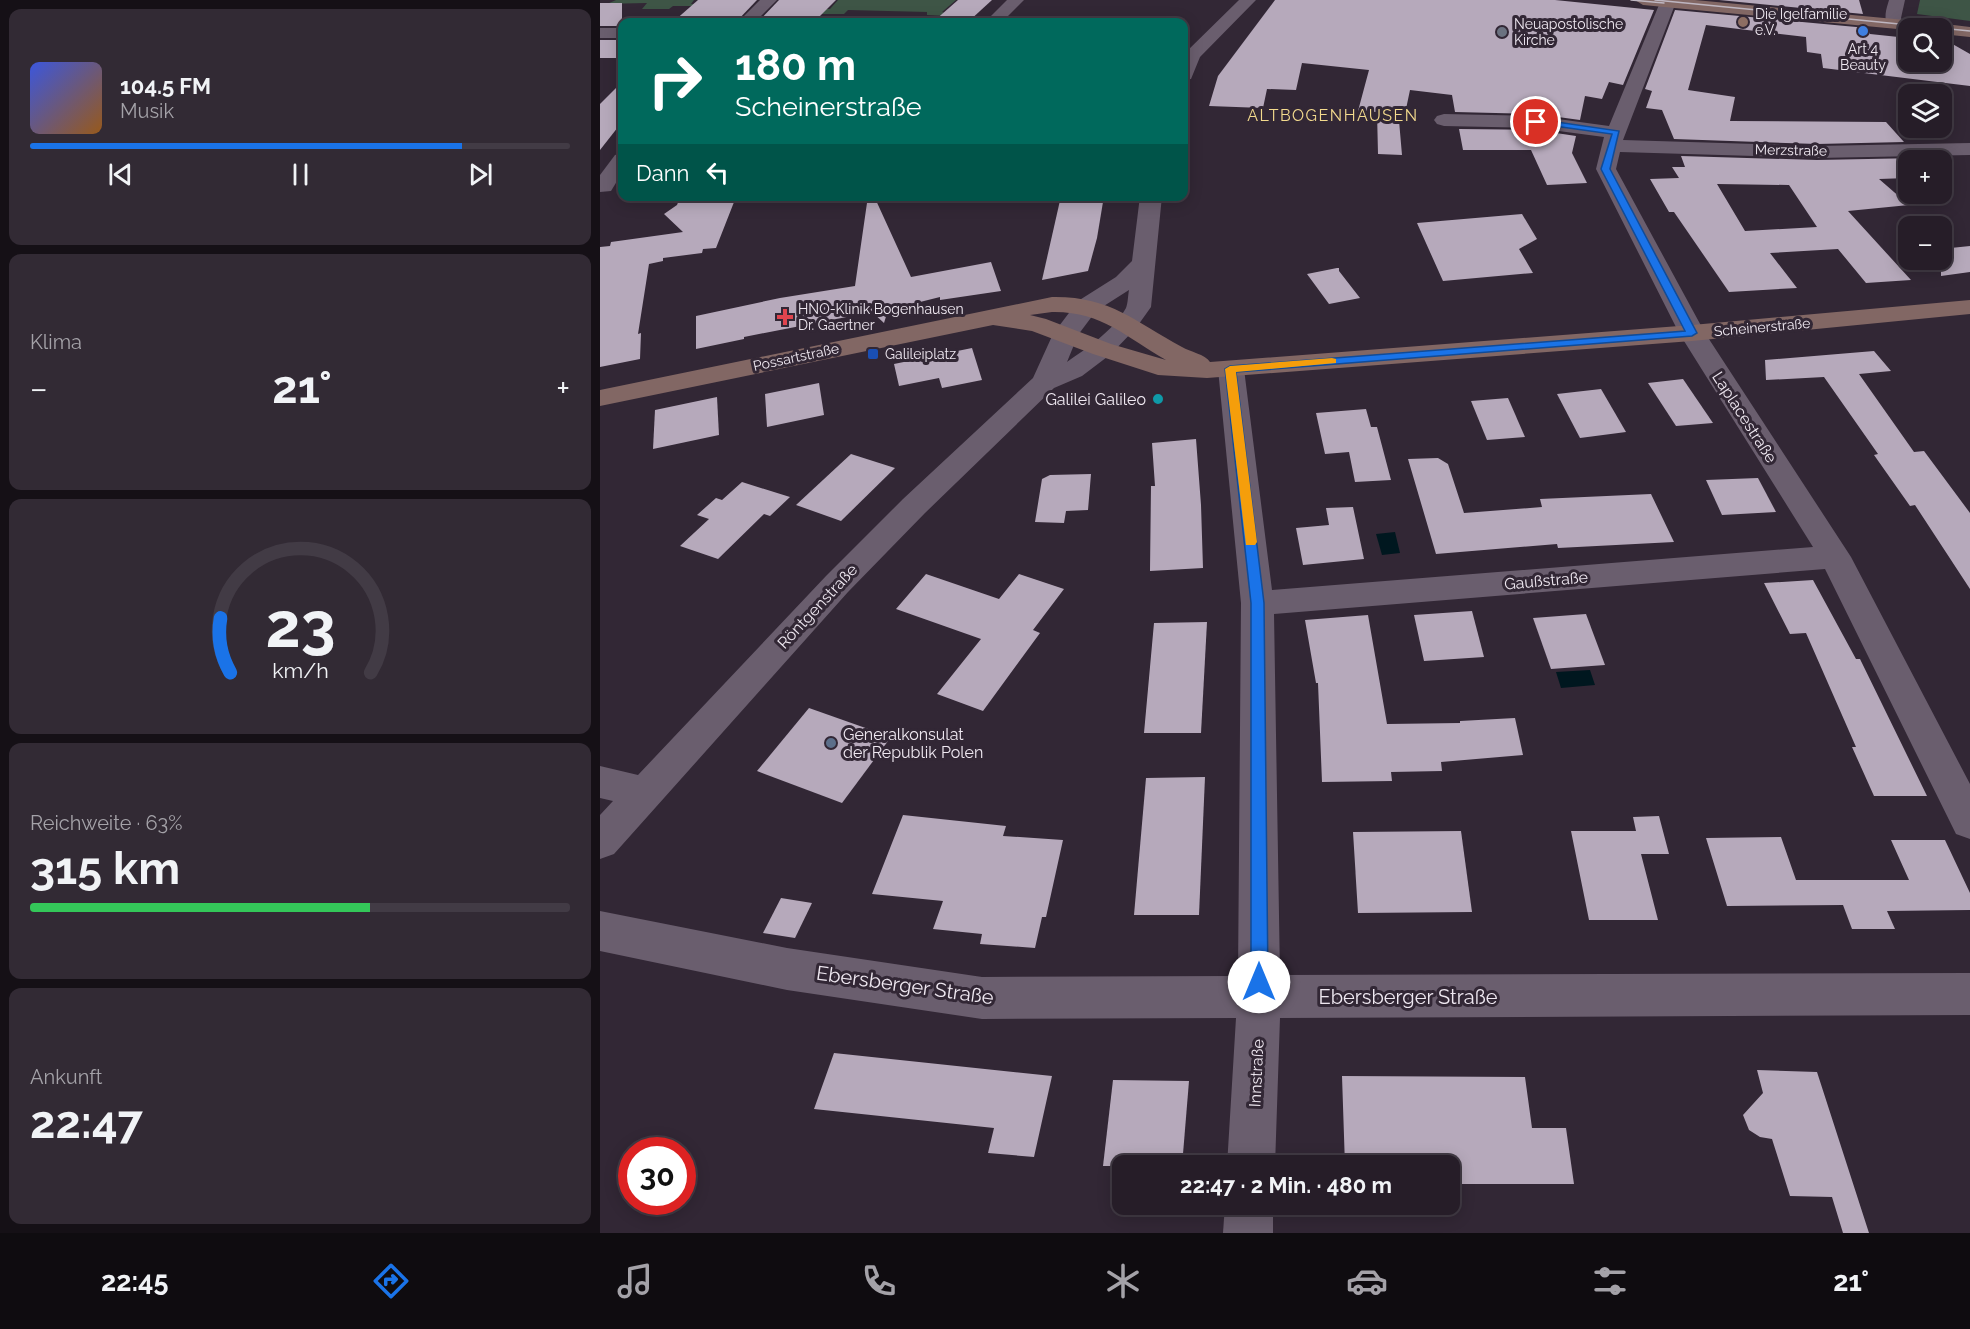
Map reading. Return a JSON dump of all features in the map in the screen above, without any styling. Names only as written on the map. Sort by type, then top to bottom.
[{"type":"street","points":[[750,18],[769,0]]},
{"type":"street","points":[[997,18],[1016,0]]},
{"type":"street","points":[[1188,55],[1248,0]]},
{"type":"street","points":[[1643,0],[1718,4],[1898,24]]},
{"type":"street","points":[[1895,24],[1893,18],[1898,0]]},
{"type":"street","name":"Laplacestraße","points":[[1668,3],[1614,139],[1606,169],[1692,333],[1835,557],[1970,822]]},
{"type":"street","points":[[1952,30],[1970,32]]},
{"type":"street","points":[[600,33],[618,33]]},
{"type":"street","name":"Merzstraße","points":[[1444,120],[1536,122],[1614,139],[1817,152],[1970,149]]},
{"type":"street","points":[[608,186],[618,167]]},
{"type":"street","points":[[1102,349],[1139,308],[1143,284],[1142,265],[1151,201]]},
{"type":"street","points":[[1066,334],[1087,306],[1124,282],[1142,265]]},
{"type":"street","points":[[993,318],[1026,308],[1056,303],[1087,306],[1127,323],[1186,358],[1230,369]]},
{"type":"street","name":"Scheinerstraße","points":[[1230,369],[1692,333],[1970,307]]},
{"type":"street","points":[[993,318],[1037,324],[1158,367],[1184,370],[1230,369]]},
{"type":"street","name":"Possartstraße","points":[[600,398],[993,318]]},
{"type":"street","name":"Röntgenstraße","points":[[1045,382],[1066,334]]},
{"type":"street","name":"Röntgenstraße","points":[[600,842],[837,584],[914,506],[1045,382],[1073,370],[1102,349]]},
{"type":"street","name":"Innstraße","points":[[1230,369],[1257,603],[1259,999],[1252,1155]]},
{"type":"street","name":"Gaußstraße","points":[[1257,603],[1835,557]]},
{"type":"street","points":[[600,783],[646,793]]},
{"type":"street","name":"Ebersberger Straße","points":[[600,931],[787,969],[982,998],[1259,999],[1970,994]]},
{"type":"street","points":[[1248,1233],[1249,1215]]},
{"type":"green space","points":[[616,0],[694,0],[691,4],[701,4],[699,6],[673,6],[669,9],[642,9],[647,3],[607,4]]},
{"type":"green space","points":[[838,0],[956,0],[942,12],[951,14],[948,16],[927,15],[927,12],[848,10],[844,14],[806,14],[810,9],[830,9]]},
{"type":"green space","points":[[1920,0],[1970,0],[1970,21],[1917,14]]},
{"type":"water","points":[[1395,532],[1400,553],[1382,555],[1376,534]]},
{"type":"water","points":[[1590,670],[1595,685],[1561,688],[1556,672]]},
{"type":"building","points":[[698,0],[757,0],[740,18],[678,18]]},
{"type":"building","points":[[779,0],[836,0],[818,18],[762,18]]},
{"type":"building","points":[[958,0],[992,0],[972,18],[938,18]]},
{"type":"building","points":[[1275,0],[1555,0],[1654,10],[1623,85],[1609,82],[1602,99],[1585,96],[1580,120],[1536,114],[1455,112],[1452,95],[1410,90],[1406,109],[1398,109],[1402,155],[1378,154],[1377,112],[1358,111],[1369,70],[1302,63],[1296,90],[1267,89],[1263,108],[1209,106],[1218,76]]},
{"type":"building","points":[[1719,0],[1859,0],[1863,14]]},
{"type":"building","points":[[600,3],[622,3],[622,18],[618,18],[618,26],[600,26]]},
{"type":"building","points":[[1675,10],[1867,28],[1870,34],[1898,37],[1898,72],[1952,72],[1952,44],[1970,54],[1970,86],[1823,68],[1821,54],[1807,52],[1806,37],[1706,25],[1688,90],[1735,97],[1730,121],[1886,122],[1904,142],[1817,144],[1674,139],[1662,110],[1646,108],[1652,91],[1645,89]]},
{"type":"building","points":[[600,40],[618,40],[618,58],[600,58]]},
{"type":"building","points":[[618,86],[618,127],[600,150],[600,104]]},
{"type":"building","points":[[1459,129],[1536,130],[1576,136],[1572,153],[1587,183],[1547,185],[1531,150],[1463,150]]},
{"type":"building","points":[[1681,156],[1817,160],[1898,158],[1898,178],[1879,179],[1898,195],[1898,204],[1909,205],[1848,211],[1898,266],[1898,270],[1902,270],[1911,280],[1866,283],[1838,249],[1770,253],[1797,288],[1729,292],[1674,212],[1669,212],[1650,179],[1679,178],[1672,167],[1685,167]],"holes":[[[1717,184],[1789,185],[1817,227],[1745,231]]]},
{"type":"building","points":[[679,201],[734,201],[716,248],[703,249],[702,253],[663,258],[663,261],[649,264],[638,334],[641,333],[640,359],[600,367],[600,247],[610,246],[611,242],[683,232],[664,214],[677,205]]},
{"type":"building","points":[[867,201],[876,201],[911,277],[991,262],[1001,291],[940,300],[940,297],[888,310],[884,323],[872,312],[744,337],[744,339],[696,349],[696,316],[780,298],[855,286]]},
{"type":"building","points":[[1060,201],[1103,201],[1097,238],[1088,271],[1042,280]]},
{"type":"building","points":[[1522,214],[1537,239],[1519,249],[1533,273],[1443,281],[1417,223]]},
{"type":"building","points":[[1970,246],[1970,272],[1941,276],[1941,270],[1952,270],[1952,248]]},
{"type":"building","points":[[1339,268],[1360,298],[1329,304],[1307,274]]},
{"type":"building","points":[[972,348],[982,380],[942,388],[939,378],[899,386],[894,364]]},
{"type":"building","points":[[1874,351],[1891,371],[1859,374],[1914,452],[1924,451],[1970,513],[1970,589],[1915,505],[1910,506],[1874,455],[1878,454],[1824,377],[1766,380],[1765,360]]},
{"type":"building","points":[[1683,379],[1713,423],[1676,426],[1648,383]]},
{"type":"building","points":[[819,383],[824,415],[767,427],[765,394]]},
{"type":"building","points":[[1601,389],[1626,432],[1580,438],[1557,394]]},
{"type":"building","points":[[717,397],[719,435],[653,449],[655,410]]},
{"type":"building","points":[[1508,398],[1525,437],[1487,440],[1471,401]]},
{"type":"building","points":[[1366,409],[1371,427],[1377,427],[1391,480],[1355,482],[1349,452],[1325,454],[1316,413]]},
{"type":"building","points":[[1196,439],[1203,568],[1150,571],[1151,486],[1155,486],[1152,443]]},
{"type":"building","points":[[851,454],[895,468],[841,521],[796,505]]},
{"type":"building","points":[[1438,458],[1448,464],[1464,513],[1542,507],[1540,499],[1651,494],[1674,542],[1558,548],[1557,544],[1436,554],[1408,459]]},
{"type":"building","points":[[1091,474],[1088,510],[1066,511],[1064,523],[1035,522],[1042,479],[1050,475]]},
{"type":"building","points":[[1758,478],[1776,512],[1722,515],[1706,480]]},
{"type":"building","points":[[742,482],[790,497],[770,516],[764,514],[718,559],[680,546],[709,519],[697,515],[716,498],[722,500]]},
{"type":"building","points":[[1353,507],[1364,559],[1303,565],[1296,528],[1329,525],[1326,508]]},
{"type":"building","points":[[926,574],[999,599],[1019,574],[1064,589],[1033,630],[1040,633],[983,711],[937,694],[981,639],[896,609]]},
{"type":"building","points":[[1813,580],[1856,659],[1860,659],[1927,796],[1874,796],[1852,747],[1856,747],[1806,633],[1790,634],[1764,583]]},
{"type":"building","points":[[1472,611],[1484,657],[1424,661],[1414,615]]},
{"type":"building","points":[[1586,614],[1605,665],[1551,669],[1533,618]]},
{"type":"building","points":[[1368,615],[1387,724],[1460,723],[1460,721],[1515,718],[1523,755],[1441,762],[1442,771],[1391,772],[1392,781],[1322,782],[1318,683],[1316,683],[1305,620]]},
{"type":"building","points":[[1207,622],[1201,733],[1144,733],[1154,623]]},
{"type":"building","points":[[809,708],[891,737],[842,803],[757,771]]},
{"type":"building","points":[[1205,777],[1199,915],[1134,915],[1146,778]]},
{"type":"building","points":[[903,815],[1006,826],[1003,836],[1063,840],[1046,917],[1042,917],[1035,948],[980,944],[982,934],[933,929],[943,901],[872,894]]},
{"type":"building","points":[[1659,816],[1669,854],[1641,854],[1658,920],[1589,920],[1571,831],[1636,831],[1633,817]]},
{"type":"building","points":[[1461,831],[1472,912],[1358,913],[1353,832]]},
{"type":"building","points":[[1781,837],[1796,880],[1909,880],[1891,840],[1945,840],[1970,893],[1970,910],[1887,911],[1895,929],[1852,929],[1843,905],[1727,906],[1706,838]]},
{"type":"building","points":[[781,898],[812,903],[795,938],[763,933]]},
{"type":"building","points":[[834,1053],[1052,1076],[1034,1157],[988,1153],[994,1128],[814,1109]]},
{"type":"building","points":[[1757,1070],[1817,1072],[1869,1233],[1843,1233],[1832,1197],[1790,1196],[1772,1139],[1760,1137],[1749,1130],[1743,1115],[1763,1093]]},
{"type":"building","points":[[1342,1076],[1525,1077],[1532,1128],[1566,1128],[1574,1184],[1461,1184],[1460,1155],[1345,1155]]},
{"type":"building","points":[[1113,1080],[1189,1081],[1183,1155],[1112,1155],[1112,1166],[1103,1166]]},
{"type":"tram line","points":[[1631,0],[1664,3]]},
{"type":"tram line","points":[[1655,0],[1970,31]]},
{"type":"slow traffic","points":[[1250,542],[1230,369],[1332,361]]},
{"type":"place","name":"Die Igelfamilie e.V.","points":[[1743,22]]},
{"type":"place","name":"Art 4 Beauty","points":[[1863,31]]},
{"type":"place","name":"Neuapostolische Kirche","points":[[1502,32]]},
{"type":"place","name":"HNO-Klinik Bogenhausen Dr. Gaertner","points":[[785,317]]},
{"type":"place","name":"Galileiplatz","points":[[873,354]]},
{"type":"place","name":"Galilei Galileo","points":[[1158,399]]},
{"type":"place","name":"Generalkonsulat der Republik Polen","points":[[831,743]]},
{"type":"district","name":"ALTBOGENHAUSEN","points":[[1333,115]]},
{"type":"route","points":[[1259,982],[1257,603],[1230,369],[1692,333],[1606,169],[1616,133],[1536,122]]}]
